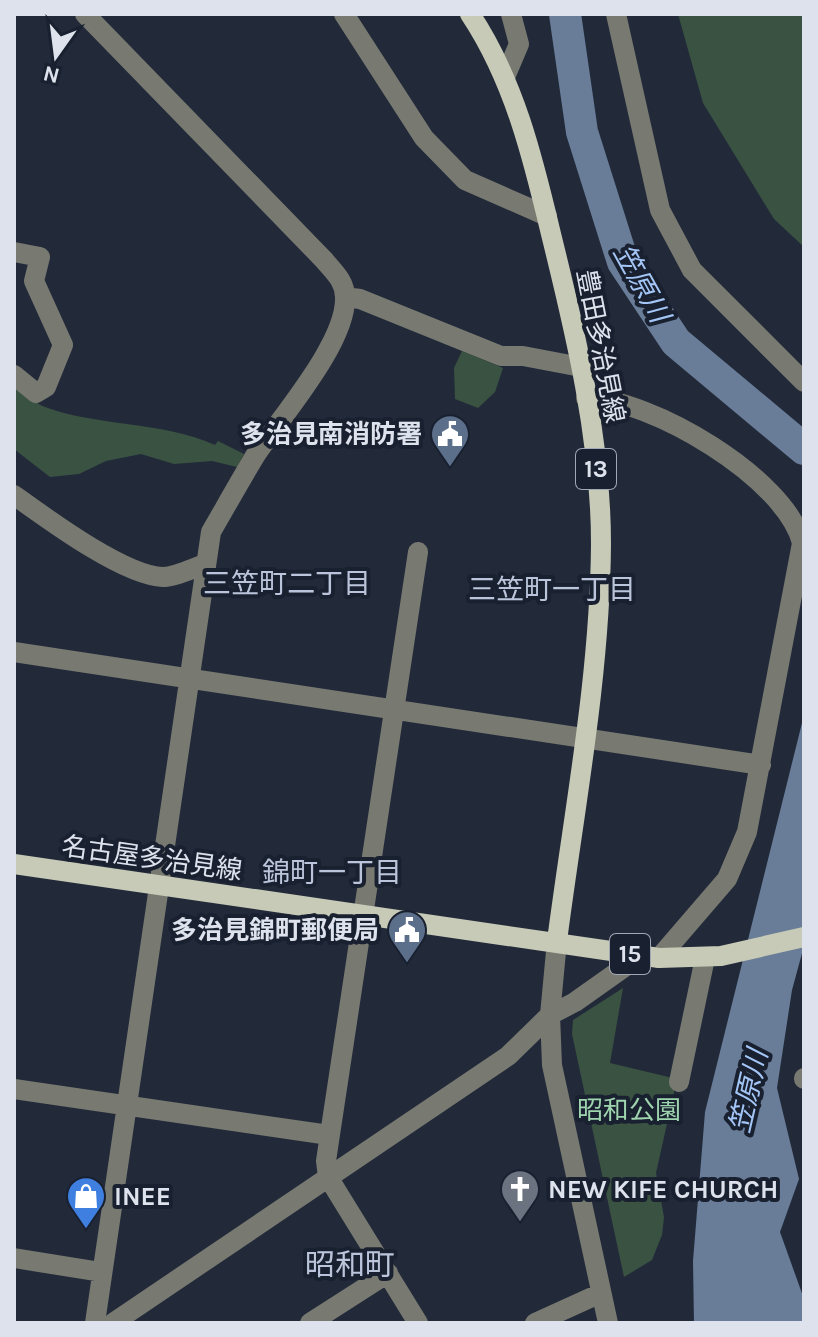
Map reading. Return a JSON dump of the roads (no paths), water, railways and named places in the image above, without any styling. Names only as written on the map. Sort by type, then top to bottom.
[{"type":"main road","name":"豊田多治見線","points":[[470,14],[505,77],[547,216],[581,367],[598,483],[601,543],[585,738],[557,941]]},
{"type":"main road","name":"名古屋多治見線","points":[[14,864],[557,941],[649,957],[713,957],[804,937]]},
{"type":"street","points":[[85,14],[324,260],[342,281],[345,297],[343,319],[298,401],[255,456],[211,532],[95,1323]]},
{"type":"street","points":[[344,14],[424,138],[465,180],[547,216]]},
{"type":"street","points":[[505,77],[519,44],[511,14]]},
{"type":"street","points":[[616,14],[660,210],[692,270],[804,382]]},
{"type":"street","points":[[14,252],[40,257],[34,281],[63,345],[46,387],[36,393],[14,375]]},
{"type":"street","points":[[345,297],[360,299],[501,356],[523,356],[581,367]]},
{"type":"street","points":[[113,1323],[508,1056],[550,1015],[649,957],[727,879],[747,832],[761,765],[800,560],[798,526],[770,491],[706,439],[606,398],[586,398]]},
{"type":"street","points":[[14,495],[67,533],[133,568],[164,577],[205,564]]},
{"type":"street","points":[[418,552],[329,1135],[328,1177],[418,1323]]},
{"type":"street","points":[[14,652],[761,765]]},
{"type":"street","points":[[535,1323],[604,1308],[558,1103],[550,1015],[557,941]]},
{"type":"street","points":[[679,1082],[713,957]]},
{"type":"street","points":[[14,1089],[329,1135]]},
{"type":"street","points":[[14,1258],[101,1272]]},
{"type":"street","points":[[310,1323],[388,1273]]},
{"type":"water","points":[[804,715],[804,946],[792,990],[777,1088],[799,1179],[780,1232],[804,1299],[804,1323],[694,1323],[693,1261],[705,1112]]},
{"type":"waterway","name":"笠原川","points":[[565,14],[582,132],[623,262],[676,342],[804,449]]},
{"type":"place","name":"多治見南消防署","points":[[450,468]]},
{"type":"place","name":"多治見錦町郵便局","points":[[407,964]]},
{"type":"place","name":"NEW KIFE CHURCH","points":[[520,1223]]},
{"type":"place","name":"INEE","points":[[86,1230]]},
{"type":"district","name":"三笠町二丁目","points":[[287,583]]},
{"type":"district","name":"三笠町一丁目","points":[[552,589]]},
{"type":"district","name":"錦町一丁目","points":[[332,872]]},
{"type":"district","name":"昭和町","points":[[350,1265]]},
{"type":"park label","name":"昭和公園","points":[[629,1110]]}]
